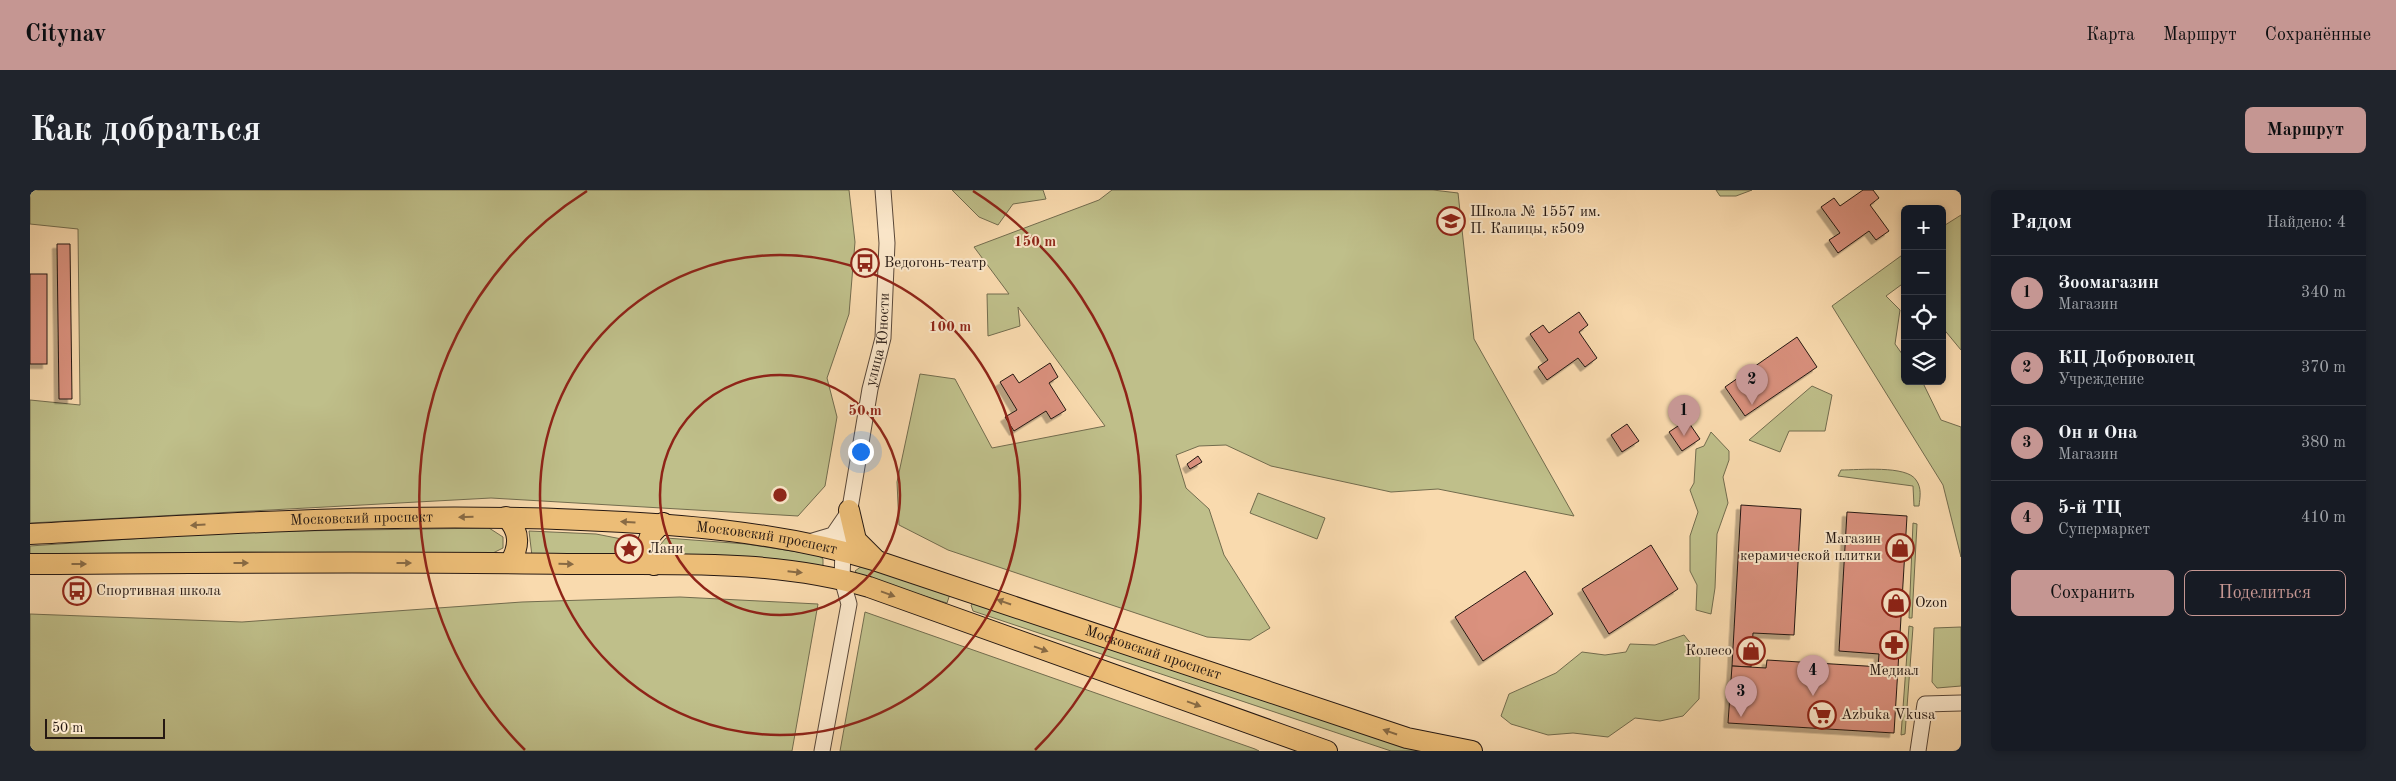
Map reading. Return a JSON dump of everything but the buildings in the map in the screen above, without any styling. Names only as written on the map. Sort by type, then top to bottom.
[{"type":"main road","points":[[849,510],[856,540],[877,560]]},
{"type":"main road","points":[[506,517],[515,525],[518,541],[516,553],[510,563]]},
{"type":"main road","name":"Московский проспект","points":[[30,534],[290,520],[506,517],[663,524],[806,542],[877,560],[1407,738],[1472,751]]},
{"type":"main road","points":[[654,565],[648,554],[647,542],[654,530],[663,524]]},
{"type":"main road","name":"Московский проспект","points":[[30,564],[510,563],[654,565],[748,567],[842,579],[1327,751]]},
{"type":"main road","points":[[955,618],[965,589]]},
{"type":"street","name":"улица Юности","points":[[822,751],[849,604],[842,579],[842,550],[870,389],[883,338],[887,243],[882,190]]},
{"type":"street","points":[[806,542],[833,535],[849,510]]},
{"type":"street","points":[[1918,751],[1925,704],[1961,704]]},
{"type":"green space","points":[[30,190],[849,190],[855,242],[849,314],[827,378],[837,417],[825,486],[798,516],[491,498],[30,523],[30,400],[80,405],[78,229],[30,224]]},
{"type":"green space","points":[[952,190],[1043,190],[1046,199],[1013,204],[998,225],[979,217]]},
{"type":"green space","points":[[1112,190],[1433,190],[1458,193],[1474,339],[1574,516],[1438,489],[1391,492],[1271,466],[1226,445],[1199,446],[1176,455],[1186,488],[1209,509],[1224,555],[1270,628],[1250,640],[1207,637],[948,550],[899,525],[897,482],[920,374],[955,379],[992,448],[1105,426],[1018,307],[1020,326],[988,336],[987,294],[1009,294],[974,247],[1099,200]]},
{"type":"green space","points":[[1716,190],[1752,190],[1736,196],[1720,196]]},
{"type":"green space","points":[[1961,215],[1961,350],[1946,332],[1946,224]]},
{"type":"green space","points":[[1901,256],[1901,285],[1886,296],[1900,310],[1895,344],[1901,352],[1901,385],[1924,385],[1941,420],[1961,427],[1961,557],[1943,485],[1832,306]]},
{"type":"green space","points":[[1812,386],[1832,395],[1825,431],[1789,431],[1780,452],[1749,440]]},
{"type":"green space","points":[[1711,432],[1729,451],[1729,460],[1723,477],[1728,503],[1717,534],[1715,588],[1711,614],[1696,610],[1697,585],[1690,571],[1690,536],[1698,512],[1690,490],[1694,483],[1696,449],[1704,446]]},
{"type":"green space","points":[[1881,469],[1911,475],[1919,486],[1919,506],[1914,506],[1913,486],[1838,476],[1841,470]]},
{"type":"green space","points":[[1258,493],[1325,518],[1317,539],[1250,513]]},
{"type":"green space","points":[[1913,523],[1917,524],[1912,618],[1909,618]]},
{"type":"green space","points":[[489,528],[503,537],[503,548],[491,554],[240,552],[30,554],[30,546],[231,532]]},
{"type":"green space","points":[[529,531],[596,534],[637,542],[637,558],[532,556]]},
{"type":"green space","points":[[666,538],[746,544],[818,555],[823,559],[823,565],[817,568],[665,558],[659,552],[660,545]]},
{"type":"green space","points":[[862,566],[950,594],[947,603],[861,577],[855,571]]},
{"type":"green space","points":[[680,597],[818,604],[792,751],[30,751],[30,614],[242,622],[522,602]]},
{"type":"green space","points":[[975,602],[1429,751],[1391,751],[973,611],[971,605]]},
{"type":"green space","points":[[865,612],[1255,749],[1259,751],[840,751]]},
{"type":"green space","points":[[1909,626],[1913,627],[1905,734],[1901,735]]},
{"type":"green space","points":[[1961,627],[1961,686],[1937,688],[1932,682],[1934,628]]},
{"type":"green space","points":[[1684,635],[1700,655],[1699,699],[1683,716],[1660,721],[1635,718],[1608,737],[1573,733],[1548,735],[1511,724],[1501,716],[1509,694],[1556,673],[1582,652],[1605,655],[1626,652],[1630,644],[1655,645]]},
{"type":"place","name":"Школа № 1557 им. П. Капицы, к509","points":[[1451,221]]},
{"type":"place","name":"Ведогонь-театр","points":[[865,263]]},
{"type":"place","name":"КЦ Доброволец","points":[[1752,405]]},
{"type":"place","name":"Зоомагазин","points":[[1684,436]]},
{"type":"place","name":"Магазин керамической плитки","points":[[1900,548]]},
{"type":"place","name":"Лани","points":[[629,549]]},
{"type":"place","name":"Спортивная школа","points":[[77,591]]},
{"type":"place","name":"Ozon","points":[[1896,603]]},
{"type":"place","name":"Медиал","points":[[1894,645]]},
{"type":"place","name":"Колесо","points":[[1751,651]]},
{"type":"place","name":"5-й ТЦ","points":[[1813,696]]},
{"type":"place","name":"Azbuka Vkusa","points":[[1822,715]]},
{"type":"place","name":"Он и Она","points":[[1741,717]]}]
